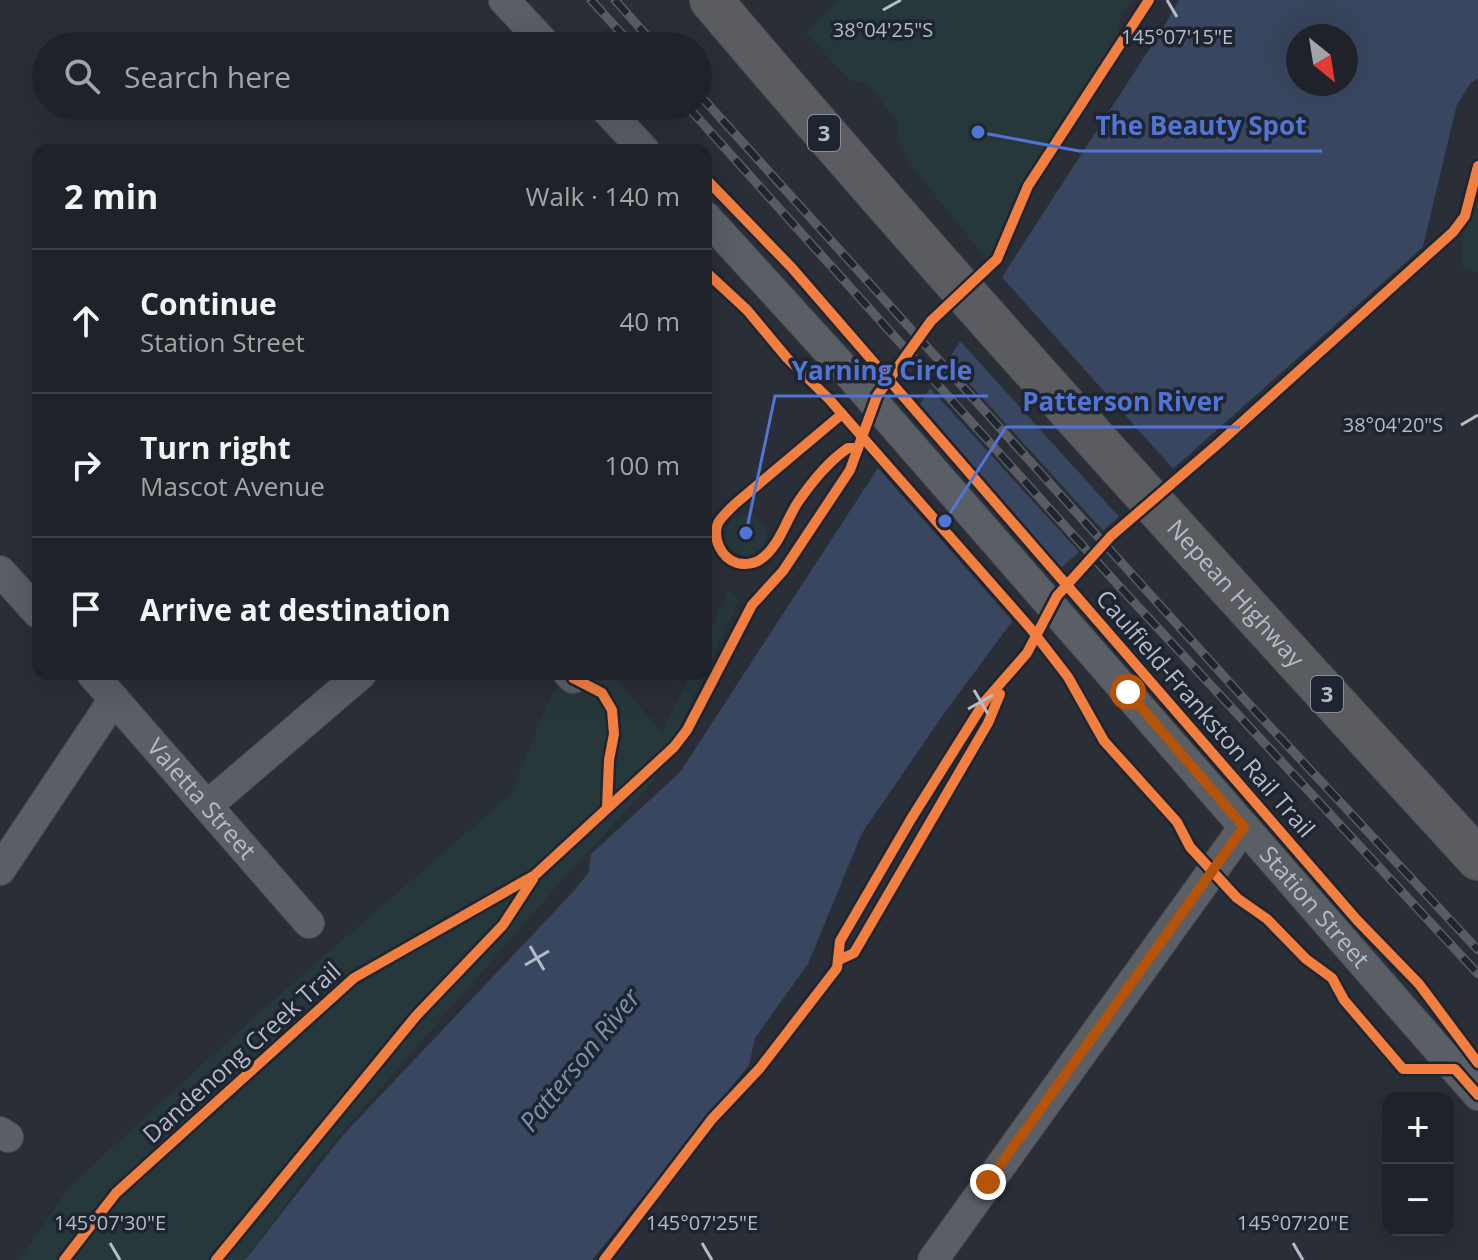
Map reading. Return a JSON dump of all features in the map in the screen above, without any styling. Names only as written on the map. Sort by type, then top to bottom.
[{"type":"highway","name":"Nepean Highway","points":[[711,0],[939,265],[1176,530],[1478,859]]},
{"type":"street","points":[[504,0],[534,32]]},
{"type":"street","points":[[616,120],[638,144]]},
{"type":"street","name":"Station Street","points":[[712,224],[849,374],[1478,1095]]},
{"type":"street","points":[[0,571],[32,606]]},
{"type":"street","name":"Valetta Street","points":[[97,680],[309,923]]},
{"type":"street","points":[[207,806],[354,680]]},
{"type":"street","points":[[0,870],[114,699]]},
{"type":"street","points":[[933,1260],[1244,827]]},
{"type":"shaded area","points":[[840,0],[1132,0],[1121,15],[1119,32],[1017,195],[996,246],[986,259],[912,166],[898,139],[899,125],[868,83],[851,81],[806,33]]},
{"type":"shaded area","points":[[1478,200],[1478,273],[1463,268],[1461,243]]},
{"type":"shaded area","points":[[746,515],[760,521],[766,535],[760,549],[746,555],[732,549],[726,535],[732,521]]},
{"type":"shaded area","points":[[729,589],[739,601],[712,657],[712,626]]},
{"type":"shaded area","points":[[567,680],[617,680],[662,733],[687,680],[701,680],[654,780],[562,880],[315,1164],[245,1260],[19,1260],[70,1186],[262,1010],[510,795],[552,693]]},
{"type":"water","points":[[1179,0],[1478,0],[1478,79],[1471,83],[1457,105],[1423,247],[1034,592],[945,712],[862,833],[808,964],[755,1038],[749,1065],[592,1260],[245,1260],[343,1135],[573,892],[589,872],[591,854],[680,772]]},
{"type":"pier","points":[[1175,0],[1179,0],[1163,28],[1002,277],[1176,472],[1122,520],[960,341],[948,360],[1106,534],[1082,555],[930,388],[920,404],[1064,571],[1037,595],[1015,624],[878,468],[680,772],[591,854],[619,822],[677,770]]},
{"type":"pier","points":[[1478,79],[1461,107],[1429,242],[1423,247],[1457,105],[1471,83]]},
{"type":"railway","points":[[591,0],[620,32]]},
{"type":"railway","points":[[615,0],[644,32]]},
{"type":"railway","points":[[712,109],[1248,703],[1478,950]]},
{"type":"railway","points":[[700,120],[1118,585],[1478,974]]},
{"type":"cycle path","name":"Dandenong Creek Trail","points":[[64,1260],[116,1193],[354,978],[535,875],[674,747],[687,730],[752,605],[783,571],[850,470],[877,396],[931,321],[997,259],[1028,186],[1149,0]]},
{"type":"cycle path","points":[[604,1260],[712,1119],[760,1068],[837,968],[840,941],[911,819],[985,701],[1027,653],[1057,596],[1111,536],[1453,232],[1465,216],[1478,166]]},
{"type":"cycle path","name":"Caulfield-Frankston Rail Trail","points":[[712,185],[792,268],[1357,920],[1419,984],[1478,1063]]},
{"type":"cycle path","points":[[712,278],[747,310],[787,358],[829,399],[1031,629],[1068,677],[1104,741],[1177,822],[1190,847],[1237,898],[1267,919],[1306,959],[1332,978],[1344,1000],[1403,1069],[1455,1069],[1478,1095]]},
{"type":"cycle path","points":[[842,414],[724,515],[716,529],[722,552],[740,564],[761,559],[773,548],[798,502],[821,473],[848,448],[858,448]]},
{"type":"cycle path","points":[[577,680],[602,693],[612,710],[614,734],[609,760],[607,808]]},
{"type":"cycle path","points":[[839,960],[854,953],[988,723],[1000,694]]},
{"type":"cycle path","points":[[216,1260],[416,1016],[503,925],[533,879]]},
{"type":"place","name":"The Beauty Spot","points":[[978,132]]},
{"type":"place","name":"Patterson River","points":[[945,521]]},
{"type":"place","name":"Yarning Circle","points":[[746,533]]},
{"type":"route","points":[[988,1182],[1244,827],[1128,692]]}]
